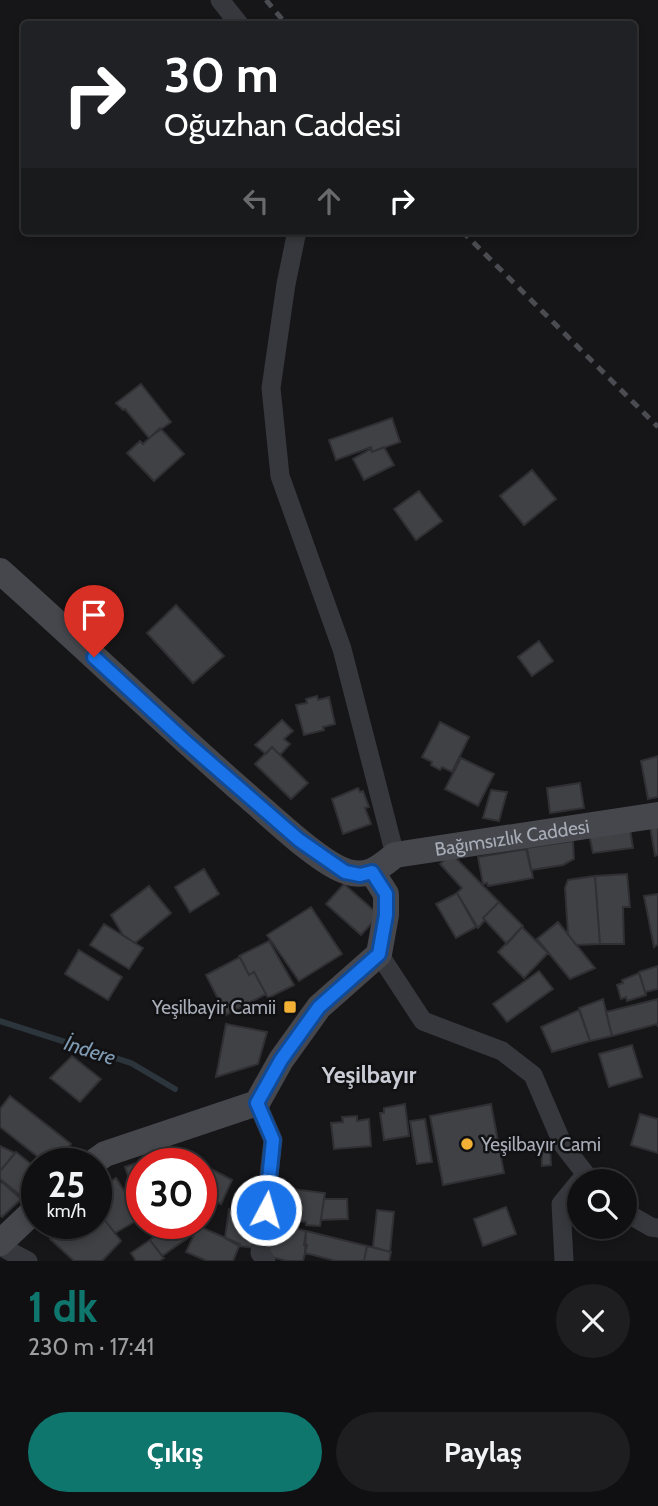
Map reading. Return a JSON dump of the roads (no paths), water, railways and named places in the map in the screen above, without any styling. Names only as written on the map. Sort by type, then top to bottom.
[{"type":"street","points":[[220,0],[237,21]]},
{"type":"street","points":[[296,235],[271,388],[280,476],[342,649],[395,855]]},
{"type":"street","points":[[0,571],[286,830],[345,872],[360,875],[372,872],[386,894],[386,915],[379,954],[319,1007],[281,1060],[257,1103],[112,1152]]},
{"type":"street","name":"Bağımsızlık Caddesi","points":[[372,872],[395,855],[658,815]]},
{"type":"street","points":[[379,954],[424,1021],[502,1051],[533,1074],[563,1145],[577,1169]]},
{"type":"street","points":[[257,1103],[273,1140],[260,1253],[266,1261]]},
{"type":"street","points":[[564,1261],[561,1204],[567,1198]]},
{"type":"street","points":[[637,1219],[658,1228]]},
{"type":"street","points":[[21,1224],[0,1244],[27,1261]]},
{"type":"waterway","name":"İndere","points":[[0,1021],[131,1063],[175,1089]]},
{"type":"railway","points":[[266,0],[284,21]]},
{"type":"railway","points":[[466,235],[658,427]]},
{"type":"place","name":"Yeşilbayir Camii","points":[[290,1007]]},
{"type":"place","name":"Yeşilbayır Cami","points":[[467,1144]]},
{"type":"district","name":"Yeşilbayır","points":[[369,1075]]}]
